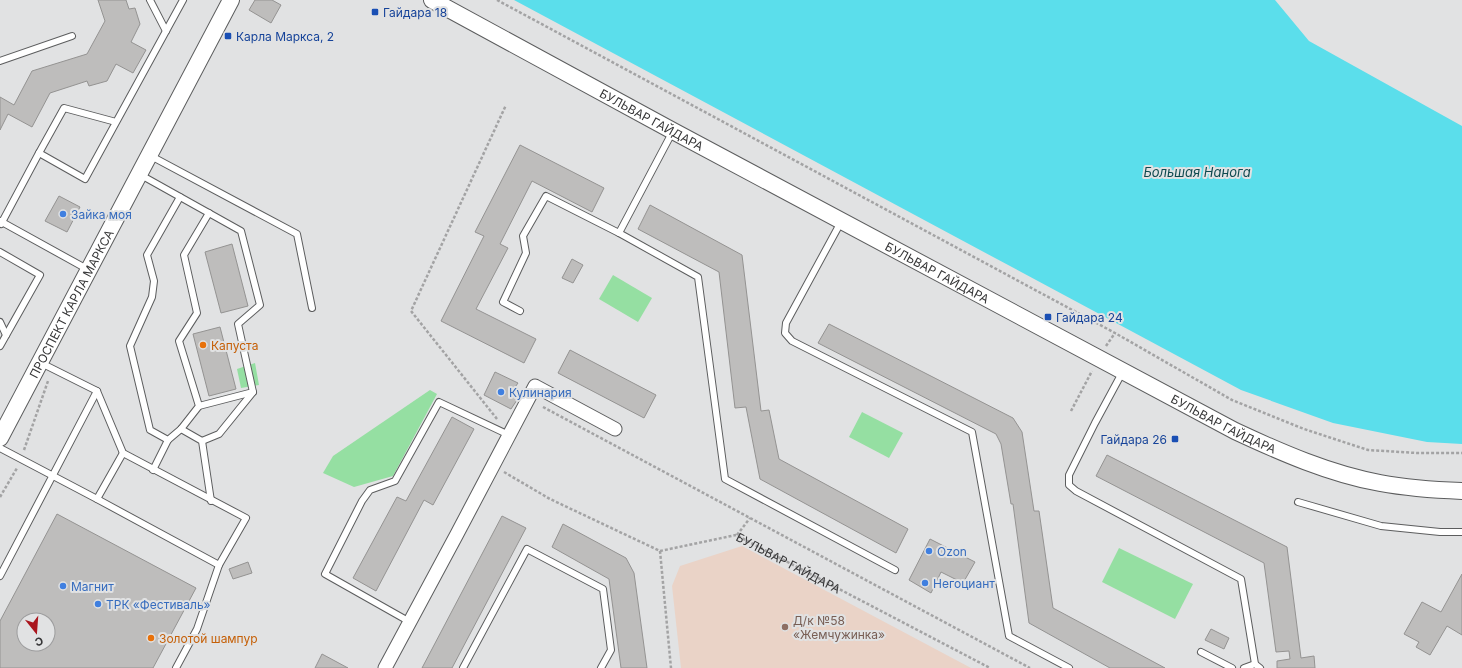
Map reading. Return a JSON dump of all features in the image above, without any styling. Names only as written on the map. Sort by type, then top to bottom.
[{"type":"street","name":"ПРОСПЕКТ КАРЛА МАРКСА","points":[[0,438],[46,366],[89,270],[231,0]]},
{"type":"street","name":"БУЛЬВАР ГАЙДАРА","points":[[432,0],[673,131],[842,220],[1234,431],[1283,453],[1329,470],[1380,483],[1462,491]]},
{"type":"street","points":[[385,668],[535,386],[615,429]]},
{"type":"lane","points":[[150,0],[166,31]]},
{"type":"lane","points":[[39,153],[85,179],[183,0]]},
{"type":"lane","points":[[0,61],[72,36]]},
{"type":"lane","points":[[89,270],[1,223],[64,108],[116,122]]},
{"type":"lane","points":[[619,233],[673,131]]},
{"type":"lane","points":[[149,155],[296,234],[312,308]]},
{"type":"lane","points":[[139,174],[241,231],[260,305],[238,324],[253,392]]},
{"type":"lane","points":[[520,311],[502,302],[526,253],[523,236],[546,196],[619,233],[698,277],[725,479],[895,570]]},
{"type":"lane","points":[[168,440],[150,430],[130,346],[152,298],[154,281],[147,254],[180,197]]},
{"type":"lane","points":[[200,406],[179,341],[197,313],[184,255],[209,213]]},
{"type":"lane","points":[[842,220],[786,323],[785,333],[792,341],[972,432],[1009,636],[1069,668]]},
{"type":"lane","points":[[0,252],[40,275],[0,346]]},
{"type":"lane","points":[[0,322],[6,335]]},
{"type":"lane","points":[[46,366],[97,391],[122,453],[246,518],[219,565],[197,629],[176,668]]},
{"type":"lane","points":[[1123,371],[1094,423],[1069,475],[1069,485],[1076,491],[1241,579],[1257,666],[1244,668]]},
{"type":"lane","points":[[0,576],[97,391]]},
{"type":"lane","points":[[153,470],[168,440],[181,429],[200,406],[253,392]]},
{"type":"lane","points":[[202,441],[219,434],[253,392]]},
{"type":"lane","points":[[410,622],[325,574],[362,501],[370,490],[395,481],[439,402],[509,435]]},
{"type":"lane","points":[[181,429],[202,441]]},
{"type":"lane","points":[[202,441],[211,501]]},
{"type":"lane","points":[[0,448],[219,565]]},
{"type":"lane","points":[[97,499],[122,453]]},
{"type":"lane","points":[[1298,502],[1381,526],[1440,532],[1462,532]]},
{"type":"lane","points":[[463,668],[527,549],[603,589],[611,650],[601,668]]},
{"type":"lane","points":[[1201,652],[1232,668]]},
{"type":"path","points":[[497,0],[1114,333],[1232,400],[1304,429],[1368,450],[1417,453],[1462,453]]},
{"type":"path","points":[[506,105],[411,311],[488,405],[509,435]]},
{"type":"path","points":[[0,498],[21,459],[46,366]]},
{"type":"path","points":[[543,407],[1030,668]]},
{"type":"path","points":[[493,466],[550,499],[660,551],[671,668]]},
{"type":"path","points":[[736,535],[750,518]]},
{"type":"path","name":"БУЛЬВАР ГАЙДАРА","points":[[660,551],[736,535],[990,668]]},
{"type":"shaded area","name":"Д/к №58 «Жемчужинка»","points":[[742,546],[971,668],[681,668],[672,586],[680,566]]},
{"type":"green space","points":[[613,275],[652,298],[638,322],[599,299]]},
{"type":"green space","points":[[255,363],[259,385],[241,388],[237,369]]},
{"type":"green space","points":[[430,390],[437,394],[393,476],[354,487],[323,473],[333,456]]},
{"type":"green space","points":[[862,412],[903,433],[889,458],[849,437]]},
{"type":"green space","points":[[1119,548],[1193,584],[1175,619],[1102,582]]},
{"type":"water","name":"Большая Нанога","points":[[514,0],[1275,0],[1309,41],[1462,126],[1462,444],[1427,442],[1333,423],[1241,390]]},
{"type":"building","points":[[98,0],[126,0],[129,9],[135,8],[140,24],[131,42],[146,50],[133,73],[116,64],[107,81],[89,86],[87,81],[50,93],[32,127],[8,114],[0,130],[0,97],[14,105],[32,71],[87,54],[105,21]]},
{"type":"building","points":[[255,0],[272,0],[281,5],[271,23],[249,10]]},
{"type":"building","points":[[520,145],[604,188],[592,212],[532,181],[500,244],[508,248],[476,309],[536,339],[524,363],[441,321],[484,236],[475,232]]},
{"type":"building","name":"Зайка моя","points":[[59,196],[80,207],[67,232],[45,221]]},
{"type":"building","points":[[650,205],[742,255],[761,411],[769,410],[779,459],[908,529],[896,553],[760,479],[746,407],[735,408],[719,272],[638,229]]},
{"type":"building","points":[[232,244],[248,306],[221,313],[205,252]]},
{"type":"building","points":[[572,259],[583,265],[573,283],[562,278]]},
{"type":"building","points":[[829,324],[1013,418],[1022,432],[1034,511],[1039,511],[1053,608],[1165,668],[1110,668],[1029,623],[1013,504],[1011,504],[1001,444],[996,434],[818,343]]},
{"type":"building","points":[[220,327],[236,389],[209,396],[193,334]]},
{"type":"building","points":[[570,350],[656,395],[644,418],[558,373]]},
{"type":"building","name":"Кулинария","points":[[495,372],[518,383],[513,390],[521,394],[511,409],[484,395]]},
{"type":"building","points":[[452,417],[474,429],[433,505],[424,500],[376,591],[353,578],[397,497],[406,501]]},
{"type":"building","points":[[1107,455],[1287,547],[1301,658],[1314,656],[1315,668],[1277,668],[1277,661],[1290,659],[1289,651],[1276,652],[1264,563],[1096,476]]},
{"type":"building","name":"ТРК «Фестиваль»","points":[[57,514],[196,588],[153,668],[0,668],[0,621]]},
{"type":"building","points":[[502,516],[526,528],[452,668],[422,668]]},
{"type":"building","points":[[563,524],[626,558],[634,573],[647,668],[621,668],[609,579],[552,547]]},
{"type":"building","points":[[930,539],[975,562],[963,583],[941,572],[931,593],[909,580]]},
{"type":"building","points":[[248,562],[252,573],[233,579],[229,569]]},
{"type":"building","points":[[1462,574],[1462,635],[1447,626],[1430,655],[1416,647],[1419,642],[1404,634],[1422,602],[1441,612]]},
{"type":"building","points":[[1211,629],[1229,638],[1224,649],[1205,640]]},
{"type":"building","points":[[322,654],[348,668],[315,668]]},
{"type":"place","name":"Гайдара 18","points":[[375,12]]},
{"type":"place","name":"Карла Маркса, 2","points":[[228,36]]},
{"type":"place","name":"Зайка моя","points":[[63,214]]},
{"type":"place","name":"Гайдара 24","points":[[1048,317]]},
{"type":"place","name":"Капуста","points":[[203,345]]},
{"type":"place","name":"Кулинария","points":[[501,392]]},
{"type":"place","name":"Гайдара 26","points":[[1175,439]]},
{"type":"place","name":"Ozon","points":[[929,551]]},
{"type":"place","name":"Негоциант","points":[[925,583]]},
{"type":"place","name":"Магнит","points":[[63,586]]},
{"type":"place","name":"ТРК «Фестиваль»","points":[[98,604]]},
{"type":"place","name":"Д/к №58 «Жемчужинка»","points":[[785,627]]},
{"type":"place","name":"Золотой шампур","points":[[151,638]]}]
